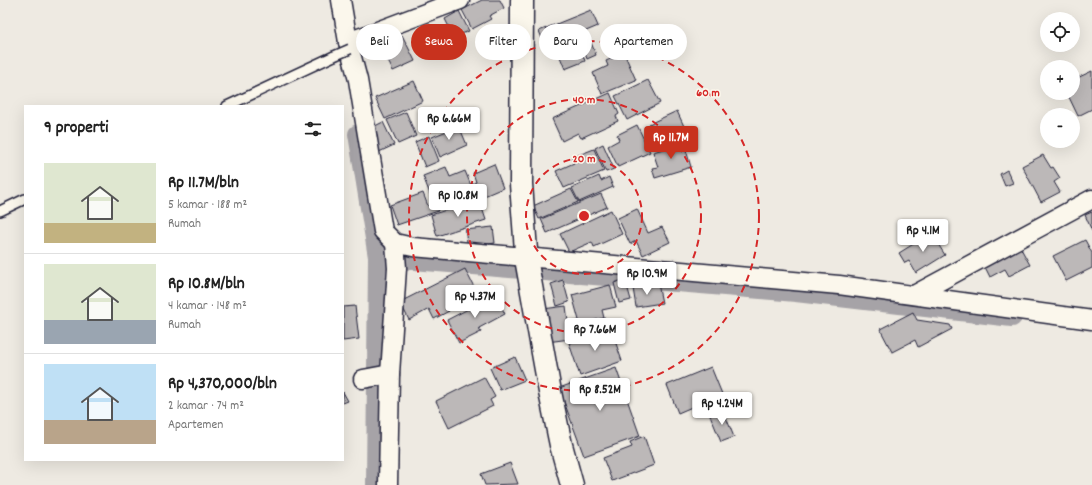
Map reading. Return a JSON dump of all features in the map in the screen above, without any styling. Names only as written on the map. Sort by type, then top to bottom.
[{"type":"main road","points":[[522,0],[521,184],[527,261],[550,392],[561,445],[572,485]]},
{"type":"street","points":[[341,0],[349,46],[358,80],[383,231],[395,243],[413,247],[527,261],[838,285],[1092,320]]},
{"type":"street","points":[[349,46],[460,0]]},
{"type":"street","points":[[914,295],[1092,199]]},
{"type":"street","points":[[388,485],[390,374],[397,268],[395,243]]},
{"type":"street","points":[[363,379],[390,374]]},
{"type":"lane","points":[[228,105],[334,56],[349,46]]},
{"type":"lane","points":[[0,211],[24,199]]},
{"type":"building","points":[[482,0],[500,0],[504,8],[489,16],[491,19],[482,24],[475,24],[475,27],[472,29],[462,10]]},
{"type":"building","points":[[591,10],[598,26],[592,29],[592,24],[556,24]]},
{"type":"building","points":[[459,11],[466,24],[448,24],[445,19]]},
{"type":"building","points":[[403,37],[411,53],[411,60],[415,61],[393,71],[388,60],[403,60]]},
{"type":"building","points":[[592,45],[596,55],[592,57]]},
{"type":"building","points":[[561,60],[585,60],[585,61],[565,69]]},
{"type":"building","points":[[627,60],[636,80],[602,94],[593,73],[608,66],[606,61]]},
{"type":"building","points":[[1092,71],[1092,109],[1080,115],[1080,108],[1074,108],[1070,100],[1080,100],[1080,77]]},
{"type":"building","points":[[648,80],[660,103],[627,120],[615,96]]},
{"type":"building","points":[[414,81],[423,101],[385,119],[375,98]]},
{"type":"building","points":[[610,93],[619,114],[616,116],[618,121],[581,138],[578,133],[562,141],[552,119]]},
{"type":"building","points":[[677,111],[688,135],[660,148],[649,124]]},
{"type":"building","points":[[406,112],[416,136],[398,144],[387,120]]},
{"type":"building","points":[[383,122],[394,145],[379,152],[369,129]]},
{"type":"building","points":[[637,125],[650,152],[618,167],[608,146],[619,140],[617,135]]},
{"type":"building","points":[[459,126],[467,145],[440,157],[432,137]]},
{"type":"building","points":[[429,136],[439,161],[425,167],[415,142]]},
{"type":"building","points":[[684,143],[691,167],[655,178],[652,168],[658,167],[653,152]]},
{"type":"building","points":[[603,144],[614,169],[606,172],[595,148]]},
{"type":"building","points":[[594,149],[604,171],[564,188],[556,171],[574,163],[571,158]]},
{"type":"building","points":[[1043,155],[1051,168],[1053,167],[1060,178],[1054,182],[1060,192],[1041,202],[1022,166]]},
{"type":"building","points":[[494,164],[503,188],[482,197],[481,194],[476,196],[472,184],[476,182],[473,173]]},
{"type":"building","points":[[446,167],[450,177],[465,171],[475,195],[449,205],[442,189],[430,194],[423,176]]},
{"type":"building","points":[[1007,170],[1013,183],[1005,186],[1000,174]]},
{"type":"building","points":[[599,176],[601,181],[609,177],[613,187],[579,202],[572,188]]},
{"type":"building","points":[[571,189],[578,202],[539,219],[533,206]]},
{"type":"building","points":[[423,193],[428,206],[435,203],[438,211],[397,225],[390,205]]},
{"type":"building","points":[[601,194],[607,207],[547,233],[541,219]]},
{"type":"building","points":[[479,199],[486,220],[437,236],[431,215]]},
{"type":"building","points":[[637,209],[648,233],[662,227],[670,242],[643,255],[636,241],[630,244],[618,218]]},
{"type":"building","points":[[611,210],[622,234],[594,247],[592,242],[569,252],[560,234]]},
{"type":"building","points":[[1092,212],[1092,231],[1085,215]]},
{"type":"building","points":[[493,227],[495,243],[468,247],[465,230]]},
{"type":"building","points":[[931,233],[945,255],[916,273],[909,261],[905,263],[899,253]]},
{"type":"building","points":[[1085,240],[1092,253],[1092,268],[1066,281],[1053,256]]},
{"type":"building","points":[[1019,245],[1030,265],[1009,276],[1005,269],[990,277],[983,263]]},
{"type":"building","points":[[465,269],[475,289],[446,304],[449,311],[434,319],[429,309],[409,320],[400,302]]},
{"type":"building","points":[[625,279],[631,300],[619,303],[614,283]]},
{"type":"building","points":[[563,280],[569,302],[557,306],[551,284]]},
{"type":"building","points":[[658,284],[662,303],[636,307],[633,288]]},
{"type":"building","points":[[610,285],[616,307],[602,310],[604,318],[580,324],[572,295]]},
{"type":"building","points":[[495,295],[505,314],[479,328],[481,332],[459,343],[447,320]]},
{"type":"building","points":[[355,306],[359,339],[344,341],[344,307]]},
{"type":"building","points":[[566,306],[568,322],[578,321],[580,336],[547,342],[543,309]]},
{"type":"building","points":[[913,312],[917,320],[950,325],[952,329],[918,347],[915,340],[892,352],[880,329]]},
{"type":"building","points":[[611,329],[622,361],[580,376],[569,343]]},
{"type":"building","points":[[515,357],[525,380],[500,390],[490,368]]},
{"type":"building","points":[[711,367],[722,394],[678,413],[667,385]]},
{"type":"building","points":[[616,368],[640,436],[584,456],[559,388]]},
{"type":"building","points":[[484,377],[495,397],[490,400],[493,406],[449,428],[436,401]]},
{"type":"building","points":[[344,394],[348,401],[344,403]]},
{"type":"building","points":[[723,410],[734,437],[721,442],[710,415]]},
{"type":"building","points":[[644,436],[654,465],[612,481],[603,458],[632,447],[630,442]]},
{"type":"building","points":[[510,463],[518,484],[485,485],[481,474]]},
{"type":"waterway","points":[[358,134],[378,257],[796,292],[1012,317]]},
{"type":"waterway","points":[[376,485],[378,257]]}]
